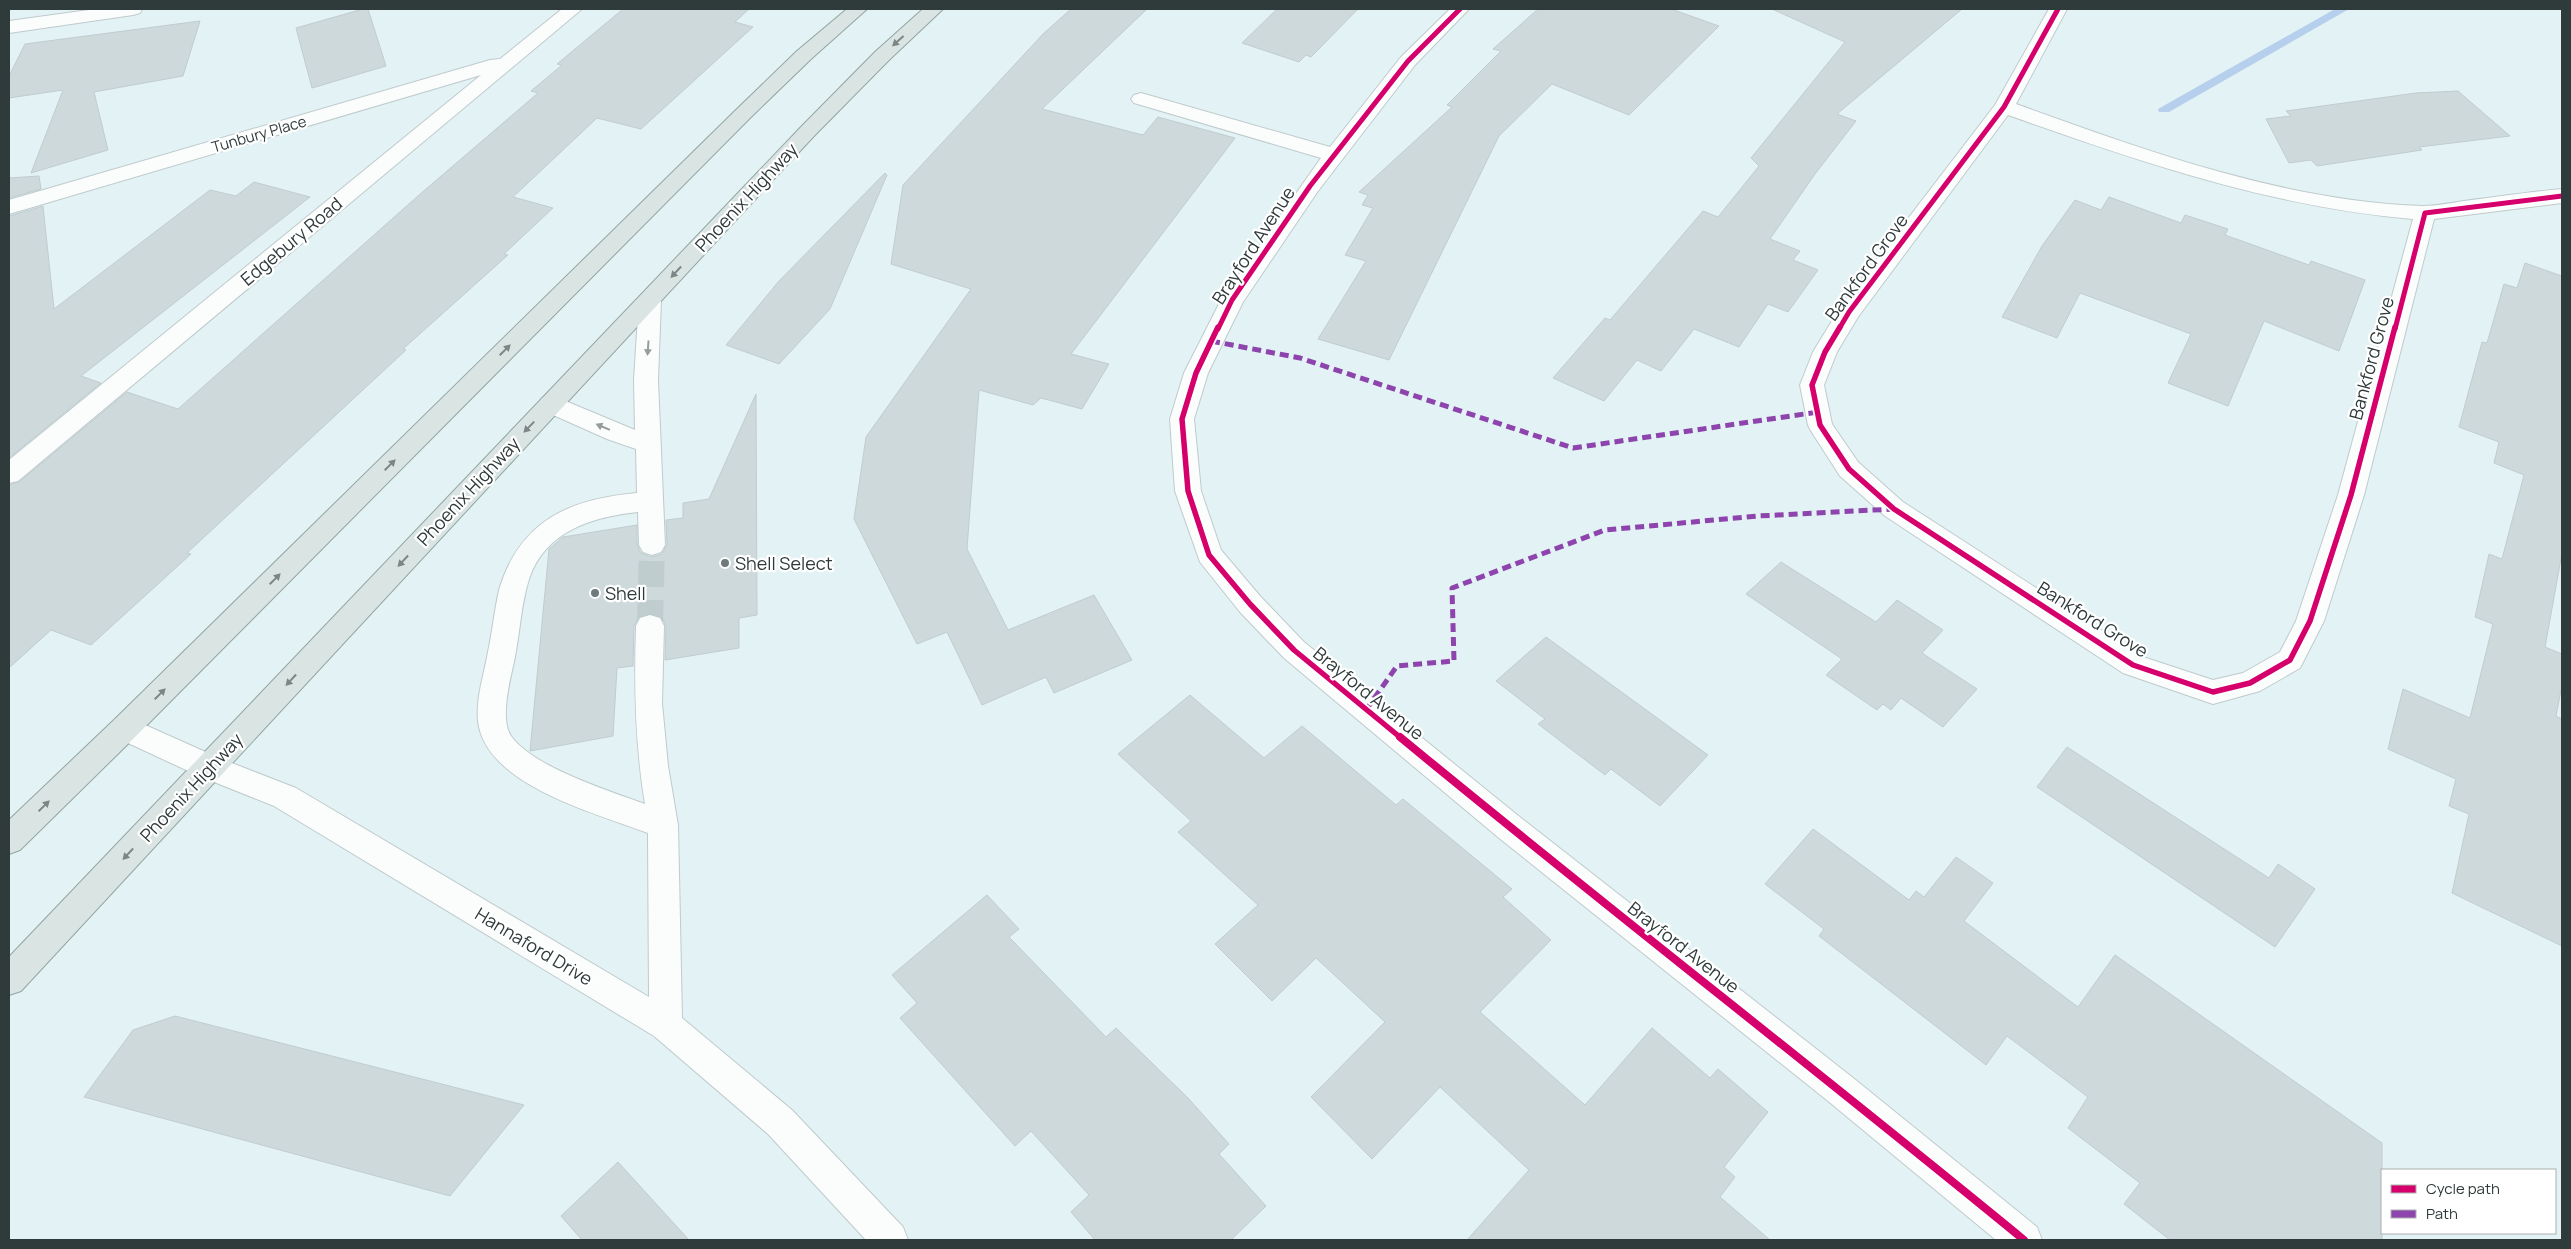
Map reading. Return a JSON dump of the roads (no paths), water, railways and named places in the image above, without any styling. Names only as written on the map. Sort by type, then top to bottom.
[{"type":"main road","points":[[9,840],[125,728],[745,112],[804,55],[858,9]]},
{"type":"main road","name":"Phoenix Highway","points":[[9,980],[807,132],[882,56],[934,9]]},
{"type":"street","points":[[9,27],[133,9]]},
{"type":"street","name":"Edgebury Road","points":[[9,474],[573,9]]},
{"type":"street","name":"Brayford Avenue","points":[[1460,9],[1408,60],[1310,186],[1232,300],[1196,373],[1182,419],[1188,491],[1209,555],[1250,604],[1294,650],[1510,828],[1832,1083],[2024,1240]]},
{"type":"street","name":"Bankford Grove","points":[[2058,9],[2004,106],[1849,312],[1825,352],[1812,384],[1820,425],[1849,469],[1894,509],[1949,547],[2133,665],[2213,692],[2250,683],[2290,660],[2310,621],[2351,495],[2425,213]]},
{"type":"street","name":"Tunbury Place","points":[[9,207],[508,61]]},
{"type":"street","points":[[1141,99],[1335,155]]},
{"type":"street","points":[[2004,106],[2170,165],[2269,193],[2380,211],[2425,213],[2562,196]]},
{"type":"street","points":[[650,300],[646,380],[652,545]]},
{"type":"street","points":[[551,404],[616,433],[649,444]]},
{"type":"street","points":[[651,502],[607,505],[565,518],[536,540],[518,572],[498,673],[492,720],[499,743],[517,760],[539,775],[664,825]]},
{"type":"street","points":[[650,626],[648,704],[653,766],[664,825],[666,1025]]},
{"type":"street","name":"Hannaford Drive","points":[[125,728],[209,767],[285,797],[666,1025],[780,1122],[890,1240]]},
{"type":"waterway","points":[[2164,109],[2343,9]]},
{"type":"tunnel","points":[[650,626],[652,545]]},
{"type":"place","name":"Shell Select","points":[[725,563]]},
{"type":"place","name":"Shell","points":[[595,593]]}]
